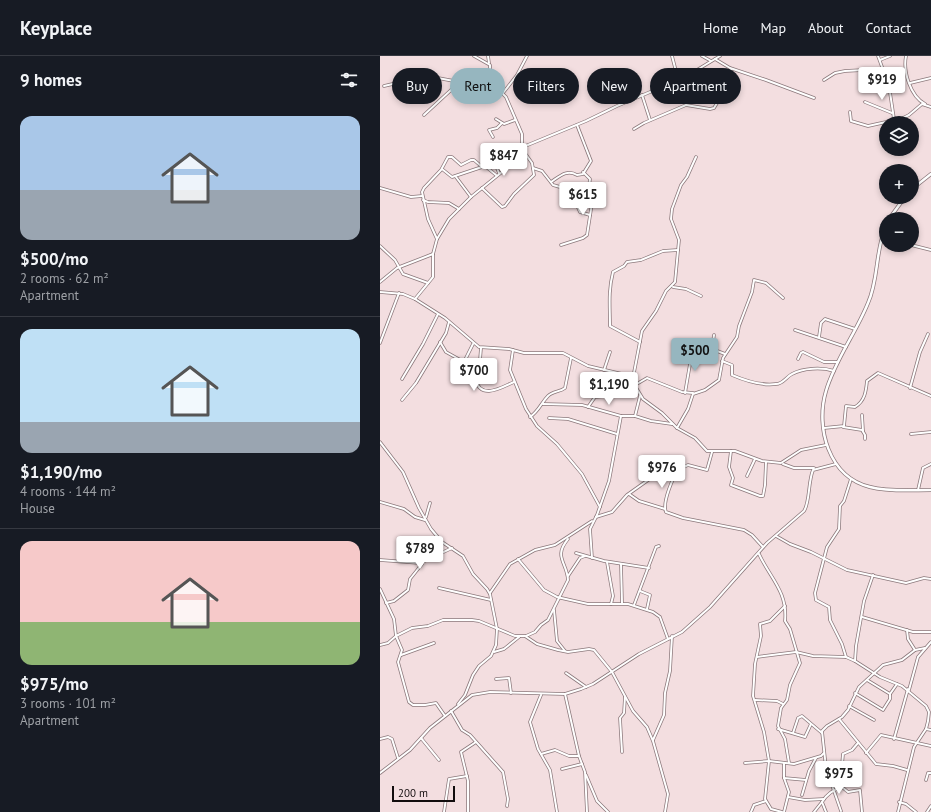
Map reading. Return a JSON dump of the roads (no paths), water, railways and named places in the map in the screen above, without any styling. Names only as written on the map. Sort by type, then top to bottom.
[{"type":"main road","points":[[919,183],[931,174]]},
{"type":"main road","points":[[880,252],[872,294],[838,362],[824,399],[824,428],[826,445],[836,464],[851,479],[871,488],[931,490]]},
{"type":"street","points":[[474,56],[489,63]]},
{"type":"street","points":[[488,56],[491,68]]},
{"type":"street","points":[[505,90],[517,75],[527,56]]},
{"type":"street","points":[[672,56],[675,68]]},
{"type":"street","points":[[702,56],[710,61]]},
{"type":"street","points":[[698,68],[720,56]]},
{"type":"street","points":[[878,56],[889,86],[893,116]]},
{"type":"street","points":[[880,60],[890,56]]},
{"type":"street","points":[[906,56],[905,72],[910,83],[918,99],[931,107]]},
{"type":"street","points":[[715,59],[729,68]]},
{"type":"street","points":[[824,80],[835,73],[845,71],[882,69]]},
{"type":"street","points":[[741,72],[766,80],[790,91],[814,98]]},
{"type":"street","points":[[384,86],[422,76],[450,79]]},
{"type":"street","points":[[910,83],[931,78]]},
{"type":"street","points":[[424,115],[450,91]]},
{"type":"street","points":[[650,91],[642,95],[650,120]]},
{"type":"street","points":[[482,188],[503,207],[534,175],[533,168],[522,148],[522,136],[505,98]]},
{"type":"street","points":[[865,102],[892,113]]},
{"type":"street","points":[[499,173],[493,158],[501,156],[508,147],[522,148],[622,104]]},
{"type":"street","points":[[634,129],[650,120],[686,105],[710,109],[714,108],[716,104]]},
{"type":"street","points":[[908,116],[919,106],[926,104]]},
{"type":"street","points":[[850,112],[851,121],[868,126],[879,124]]},
{"type":"street","points":[[496,119],[502,123]]},
{"type":"street","points":[[493,137],[489,130],[497,128],[502,123],[514,120]]},
{"type":"street","points":[[551,182],[567,172],[573,172],[577,175],[584,172],[592,159],[577,125]]},
{"type":"street","points":[[415,299],[433,275],[433,254],[437,239],[449,219],[496,175],[513,163],[522,148]]},
{"type":"street","points":[[437,239],[428,219],[423,200],[422,196],[424,188],[442,169],[447,158],[450,157],[462,165],[473,160],[481,166]]},
{"type":"street","points":[[588,407],[595,397],[616,394],[624,396],[633,384],[643,328],[656,311],[666,291],[674,284],[677,275],[679,240],[671,219],[672,209],[681,185],[687,177],[696,157]]},
{"type":"street","points":[[442,169],[449,177],[456,177],[481,166],[487,166],[496,175]]},
{"type":"street","points":[[533,168],[542,171],[555,187],[560,187],[575,201],[580,212],[590,216]]},
{"type":"street","points":[[561,245],[586,237],[592,203],[589,185],[590,179],[584,172]]},
{"type":"street","points":[[456,177],[471,197]]},
{"type":"street","points":[[380,188],[411,197],[422,196]]},
{"type":"street","points":[[423,200],[428,202],[449,203],[459,208]]},
{"type":"street","points":[[380,246],[395,260],[405,276],[428,283]]},
{"type":"street","points":[[919,247],[931,250]]},
{"type":"street","points":[[640,342],[610,326],[611,314],[608,289],[613,272],[624,266],[627,262],[641,260],[663,250],[678,250]]},
{"type":"street","points":[[380,282],[399,267],[433,254]]},
{"type":"street","points":[[633,384],[648,378],[685,393],[704,391],[718,382],[724,354],[738,337],[739,326],[752,292],[755,279],[772,287],[783,298]]},
{"type":"street","points":[[672,286],[686,289],[701,296]]},
{"type":"street","points":[[380,297],[381,292],[400,293],[415,299],[439,313],[474,344],[481,348],[513,350],[533,354],[563,353],[588,366],[604,370],[617,371],[633,384],[640,396],[662,413],[673,425],[693,437],[704,450],[712,452],[738,452],[755,459],[794,468],[815,468],[836,464]]},
{"type":"street","points":[[380,343],[400,293]]},
{"type":"street","points":[[402,379],[424,344],[439,313]]},
{"type":"street","points":[[819,337],[821,324],[826,319],[855,329]]},
{"type":"street","points":[[402,400],[416,383],[448,329],[449,322]]},
{"type":"street","points":[[795,330],[846,347]]},
{"type":"street","points":[[910,388],[920,352],[928,334]]},
{"type":"street","points":[[714,335],[712,349],[724,354]]},
{"type":"street","points":[[440,342],[446,352],[464,362],[466,361],[474,344]]},
{"type":"street","points":[[481,348],[480,360],[475,379],[479,387],[482,390],[495,391],[514,382]]},
{"type":"street","points":[[685,393],[690,364],[695,349]]},
{"type":"street","points":[[513,350],[510,365],[514,382],[530,416],[582,474],[600,507]]},
{"type":"street","points":[[604,370],[610,352]]},
{"type":"street","points":[[798,359],[803,352],[824,362],[838,362]]},
{"type":"street","points":[[530,416],[537,412],[552,392],[565,388],[572,358]]},
{"type":"street","points":[[722,360],[732,365],[732,375],[760,384],[777,384],[792,374],[803,371],[821,369],[834,371]]},
{"type":"street","points":[[843,428],[846,406],[855,407],[862,401],[866,391],[867,381],[875,374],[882,373],[910,388],[931,396]]},
{"type":"street","points":[[677,428],[686,413],[694,393]]},
{"type":"street","points":[[635,416],[640,396]]},
{"type":"street","points":[[543,404],[572,404],[621,416],[635,416],[650,421],[673,425]]},
{"type":"street","points":[[862,415],[865,439]]},
{"type":"street","points":[[490,594],[508,567],[518,559],[535,550],[550,547],[569,537],[596,517],[609,481],[621,416]]},
{"type":"street","points":[[549,418],[568,419],[617,434]]},
{"type":"street","points":[[824,428],[843,428],[863,431]]},
{"type":"street","points":[[911,434],[931,432]]},
{"type":"street","points":[[380,442],[403,472],[426,521],[436,535],[463,556],[475,576],[487,589],[490,594],[497,629],[493,652],[488,659],[478,667],[457,705],[430,728],[410,750],[380,773]]},
{"type":"street","points":[[781,464],[787,462],[801,450],[826,445]]},
{"type":"street","points":[[731,451],[729,467],[732,478],[731,485],[760,496],[763,496],[765,489],[766,462]]},
{"type":"street","points":[[596,517],[612,512],[629,494],[649,479],[679,470],[688,465],[707,470],[712,452]]},
{"type":"street","points":[[747,476],[755,459]]},
{"type":"street","points":[[918,490],[923,468],[931,464]]},
{"type":"street","points":[[457,705],[477,694],[565,694],[586,687],[639,654],[687,629],[703,614],[763,548],[796,520],[806,509],[808,485],[812,471],[815,468]]},
{"type":"street","points":[[664,509],[666,499],[672,486],[673,477],[679,470]]},
{"type":"street","points":[[846,657],[842,644],[830,620],[829,607],[817,601],[815,598],[817,580],[821,573],[828,545],[839,529],[840,506],[844,501],[851,479]]},
{"type":"street","points":[[629,494],[639,502],[664,509],[671,515],[744,530],[752,535],[763,548]]},
{"type":"street","points":[[380,502],[404,509],[415,517],[426,521]]},
{"type":"street","points":[[426,521],[430,503]]},
{"type":"street","points":[[592,558],[590,532],[593,520]]},
{"type":"street","points":[[776,536],[847,570],[906,583],[924,578],[931,579]]},
{"type":"street","points":[[568,576],[562,563],[561,554],[562,547],[569,537]]},
{"type":"street","points":[[634,605],[656,547],[659,546]]},
{"type":"street","points":[[386,603],[394,601],[408,590],[410,578],[423,562],[452,548]]},
{"type":"street","points":[[576,553],[607,562],[648,568]]},
{"type":"street","points":[[758,554],[781,590],[786,613],[785,622],[790,629],[799,664],[790,686],[787,700],[783,704],[778,729],[785,739],[789,763]]},
{"type":"street","points":[[380,645],[388,643],[396,636],[412,628],[426,626],[444,620],[477,620],[497,629],[520,636],[535,632],[540,625],[547,621],[560,598],[568,580],[568,576],[580,558],[586,556]]},
{"type":"street","points":[[518,559],[544,590],[560,598],[588,604],[622,603],[647,609],[660,617],[668,639]]},
{"type":"street","points":[[380,560],[423,562]]},
{"type":"street","points":[[607,562],[613,596],[611,604]]},
{"type":"street","points":[[621,564],[622,603]]},
{"type":"street","points":[[855,661],[856,646],[864,601],[873,575]]},
{"type":"street","points":[[440,588],[491,600]]},
{"type":"street","points":[[380,589],[394,619],[396,636],[402,651],[398,658],[398,666],[409,702],[413,705],[436,703],[445,716]]},
{"type":"street","points":[[640,591],[650,595],[647,609]]},
{"type":"street","points":[[784,763],[784,778],[789,790],[783,812],[770,807],[766,802],[765,791],[769,761],[765,734],[754,693],[757,657],[761,636],[760,623],[770,621],[785,606]]},
{"type":"street","points":[[554,609],[557,642],[565,651]]},
{"type":"street","points":[[862,617],[908,630],[931,632]]},
{"type":"street","points":[[908,630],[908,639],[915,650]]},
{"type":"street","points":[[493,652],[506,648],[520,636]]},
{"type":"street","points":[[524,636],[537,644],[565,651],[592,650],[612,672],[633,711],[647,727],[653,740],[668,794],[665,812]]},
{"type":"street","points":[[653,740],[664,715],[665,693],[670,671],[672,636]]},
{"type":"street","points":[[894,739],[916,662],[931,642]]},
{"type":"street","points":[[400,655],[434,643]]},
{"type":"street","points":[[841,811],[825,763],[822,733],[827,726],[839,720],[850,706],[855,693],[884,664],[902,660],[915,650],[925,648]]},
{"type":"street","points":[[757,657],[796,652],[813,656],[846,657],[908,690],[929,710],[926,729],[916,741],[899,802],[898,812]]},
{"type":"street","points":[[566,673],[586,687]]},
{"type":"street","points":[[496,678],[509,678],[511,693]]},
{"type":"street","points":[[867,680],[890,694]]},
{"type":"street","points":[[855,693],[883,710],[890,699],[890,694],[897,684]]},
{"type":"street","points":[[565,694],[584,772],[587,812]]},
{"type":"street","points":[[541,695],[530,722],[541,754],[552,776],[558,812]]},
{"type":"street","points":[[622,752],[620,717],[624,713],[625,696]]},
{"type":"street","points":[[755,700],[777,701],[783,704]]},
{"type":"street","points":[[850,706],[874,720]]},
{"type":"street","points":[[451,711],[462,731],[476,742],[503,772],[508,799],[507,806]]},
{"type":"street","points":[[793,733],[799,717],[803,716],[822,733]]},
{"type":"street","points":[[839,720],[851,731],[858,743],[877,765],[893,766],[908,770]]},
{"type":"street","points":[[778,729],[806,737],[811,724]]},
{"type":"street","points":[[926,729],[931,730]]},
{"type":"street","points":[[866,753],[880,735],[894,739],[916,741],[931,746]]},
{"type":"street","points":[[380,738],[392,739],[398,758]]},
{"type":"street","points":[[421,738],[439,760]]},
{"type":"street","points":[[468,812],[467,776],[461,752],[476,742]]},
{"type":"street","points":[[825,763],[841,765],[843,762],[843,754],[852,750],[858,743]]},
{"type":"street","points":[[541,754],[555,750],[569,756],[579,756]]},
{"type":"street","points":[[745,763],[769,761],[796,763],[816,758],[824,753]]},
{"type":"street","points":[[802,795],[806,780],[816,758]]},
{"type":"street","points":[[562,769],[582,764]]},
{"type":"street","points":[[584,772],[593,788],[597,801],[608,812]]},
{"type":"street","points":[[926,780],[928,772],[931,773]]},
{"type":"street","points":[[444,812],[449,779],[452,777],[467,776]]},
{"type":"street","points":[[784,778],[806,780]]},
{"type":"street","points":[[814,812],[833,790],[842,787],[848,792],[860,790],[862,812]]},
{"type":"street","points":[[788,797],[805,800],[824,799]]},
{"type":"street","points":[[751,812],[754,805],[766,802]]},
{"type":"street","points":[[822,802],[826,812]]},
{"type":"street","points":[[899,802],[906,804],[916,812]]},
{"type":"street","points":[[928,812],[931,806]]},
{"type":"street","points":[[770,807],[770,812]]}]
